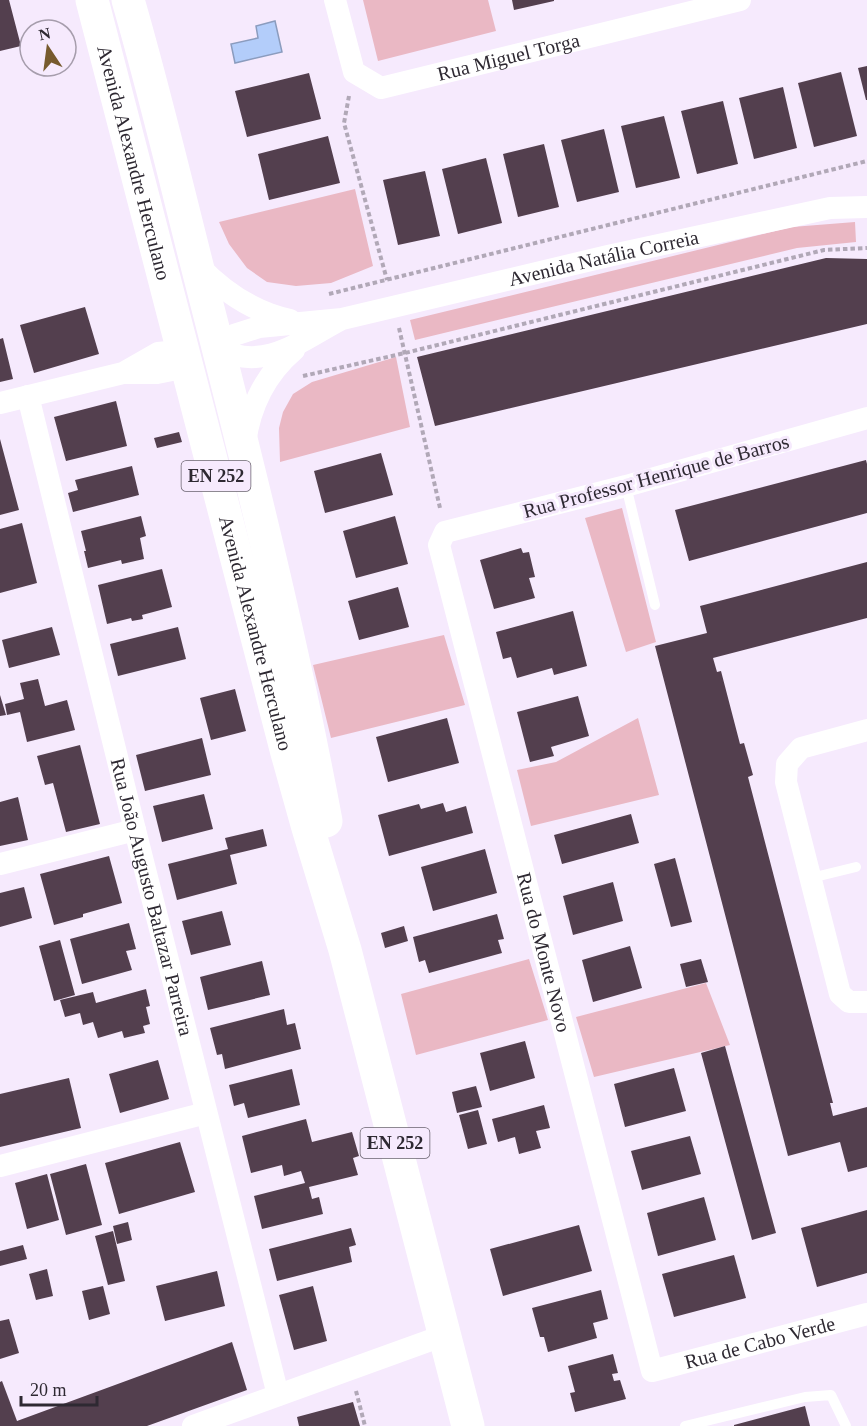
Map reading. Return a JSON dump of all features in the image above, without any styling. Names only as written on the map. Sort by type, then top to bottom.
[{"type":"main road","name":"Avenida Alexandre Herculano","points":[[92,0],[295,783],[345,950],[468,1426]]},
{"type":"main road","name":"Avenida Alexandre Herculano","points":[[128,0],[219,349],[280,601],[331,848],[345,950]]},
{"type":"main road","points":[[185,357],[219,349]]},
{"type":"street","name":"Rua Miguel Torga","points":[[335,0],[354,72],[381,88],[740,0]]},
{"type":"street","name":"Avenida Natália Correia","points":[[219,349],[234,335],[273,325],[308,332],[342,319],[597,258],[830,208],[867,207]]},
{"type":"street","name":"Avenida Natália Correia","points":[[196,263],[218,285],[251,307],[308,332]]},
{"type":"street","points":[[244,450],[251,416],[264,384],[308,332]]},
{"type":"street","points":[[0,403],[123,373],[157,373],[172,370],[181,364],[185,357]]},
{"type":"street","name":"Rua João Augusto Baltazar Parreira","points":[[28,396],[278,1395]]},
{"type":"street","name":"Rua Professor Henrique de Barros","points":[[445,532],[626,486],[867,418]]},
{"type":"street","name":"Rua do Monte Novo","points":[[445,532],[439,545],[652,1371]]},
{"type":"street","points":[[867,730],[801,748],[787,764],[786,782],[840,994],[849,1002],[867,1002]]},
{"type":"street","points":[[0,864],[135,830]]},
{"type":"street","points":[[0,1166],[206,1113]]},
{"type":"street","name":"Rua de Cabo Verde","points":[[652,1371],[867,1314]]},
{"type":"street","points":[[193,1426],[445,1335]]},
{"type":"lane","points":[[626,486],[655,604]]},
{"type":"lane","points":[[811,878],[856,867]]},
{"type":"lane","points":[[686,1426],[805,1397],[831,1395],[846,1426]]},
{"type":"path","points":[[326,295],[867,161]]},
{"type":"path","points":[[264,384],[405,353],[825,250],[867,248]]},
{"type":"path","points":[[350,1370],[365,1426]]},
{"type":"shaded area","points":[[363,0],[488,0],[496,31],[378,61]]},
{"type":"shaded area","points":[[355,189],[373,266],[331,283],[296,286],[267,282],[247,268],[229,244],[219,222]]},
{"type":"shaded area","points":[[855,222],[856,242],[797,248],[415,340],[410,320],[792,227]]},
{"type":"shaded area","points":[[396,357],[410,427],[280,462],[279,428],[283,412],[293,394],[312,382]]},
{"type":"shaded area","points":[[622,508],[656,642],[626,652],[585,518]]},
{"type":"shaded area","points":[[444,635],[465,705],[331,738],[313,665]]},
{"type":"shaded area","points":[[638,718],[659,795],[531,826],[517,770],[556,762]]},
{"type":"shaded area","points":[[529,959],[548,1020],[416,1055],[401,994]]},
{"type":"shaded area","points":[[706,983],[730,1045],[594,1077],[576,1017]]},
{"type":"water","points":[[275,21],[282,52],[235,63],[231,44],[258,38],[256,26]]},
{"type":"building","points":[[0,0],[9,0],[18,34],[18,47],[0,51]]},
{"type":"building","points":[[512,0],[554,0],[554,1],[514,10]]},
{"type":"building","points":[[867,66],[867,100],[866,100],[858,68]]},
{"type":"building","points":[[841,72],[857,136],[814,147],[798,83]]},
{"type":"building","points":[[309,73],[321,119],[247,137],[235,91]]},
{"type":"building","points":[[783,87],[797,148],[754,159],[739,98]]},
{"type":"building","points":[[723,101],[738,164],[697,174],[681,111]]},
{"type":"building","points":[[664,116],[680,178],[636,188],[621,126]]},
{"type":"building","points":[[604,129],[619,192],[577,202],[561,140]]},
{"type":"building","points":[[328,136],[340,183],[269,200],[258,154]]},
{"type":"building","points":[[544,144],[559,207],[518,217],[503,154]]},
{"type":"building","points":[[486,158],[502,223],[458,234],[442,169]]},
{"type":"building","points":[[425,171],[440,236],[398,245],[383,180]]},
{"type":"building","points":[[826,258],[867,259],[867,324],[435,426],[417,357]]},
{"type":"building","points":[[85,307],[99,354],[34,373],[20,325]]},
{"type":"building","points":[[3,338],[13,379],[0,382],[0,339]]},
{"type":"building","points":[[116,401],[127,446],[66,461],[54,417]]},
{"type":"building","points":[[179,432],[182,442],[157,448],[154,438]]},
{"type":"building","points":[[0,439],[19,510],[0,515]]},
{"type":"building","points":[[381,453],[393,495],[325,513],[314,471]]},
{"type":"building","points":[[866,460],[867,513],[689,561],[675,510]]},
{"type":"building","points":[[132,466],[139,495],[73,512],[68,493],[78,490],[75,480]]},
{"type":"building","points":[[141,516],[146,536],[140,538],[144,559],[122,564],[121,560],[88,568],[81,531]]},
{"type":"building","points":[[395,516],[408,564],[356,578],[343,531]]},
{"type":"building","points":[[22,523],[37,583],[0,593],[0,529]]},
{"type":"building","points":[[521,548],[523,553],[529,552],[535,577],[529,578],[535,598],[494,609],[480,560]]},
{"type":"building","points":[[867,562],[867,618],[713,658],[717,672],[721,671],[740,744],[744,743],[753,775],[748,777],[833,1103],[830,1103],[833,1116],[867,1107],[867,1167],[848,1172],[840,1142],[788,1156],[655,646],[707,633],[700,606]]},
{"type":"building","points":[[162,569],[172,607],[142,615],[143,619],[132,621],[131,618],[107,624],[98,585]]},
{"type":"building","points":[[398,587],[409,627],[359,640],[348,601]]},
{"type":"building","points":[[573,611],[587,666],[554,675],[552,668],[517,678],[511,657],[503,659],[496,632]]},
{"type":"building","points":[[52,627],[60,655],[9,668],[2,640]]},
{"type":"building","points":[[178,627],[186,659],[118,676],[110,644]]},
{"type":"building","points":[[38,679],[45,706],[67,700],[75,730],[27,742],[20,712],[7,715],[5,704],[24,699],[20,683]]},
{"type":"building","points":[[235,689],[246,731],[211,740],[200,698]]},
{"type":"building","points":[[0,695],[6,715],[0,716]]},
{"type":"building","points":[[578,696],[589,736],[551,747],[554,756],[530,762],[517,712]]},
{"type":"building","points":[[447,718],[459,763],[388,782],[376,737]]},
{"type":"building","points":[[202,738],[211,775],[145,791],[136,755]]},
{"type":"building","points":[[80,745],[100,824],[66,832],[53,783],[45,785],[37,756]]},
{"type":"building","points":[[204,794],[213,829],[162,842],[153,806]]},
{"type":"building","points":[[18,797],[28,840],[0,846],[0,802]]},
{"type":"building","points":[[443,803],[446,812],[466,806],[473,833],[389,856],[378,815],[419,804],[421,809]]},
{"type":"building","points":[[631,814],[639,843],[562,864],[554,835]]},
{"type":"building","points":[[263,829],[267,846],[230,855],[237,884],[177,900],[168,864],[228,849],[225,838]]},
{"type":"building","points":[[485,849],[497,893],[433,911],[421,867]]},
{"type":"building","points":[[109,856],[122,903],[54,925],[40,874]]},
{"type":"building","points":[[675,858],[692,922],[671,927],[654,864]]},
{"type":"building","points":[[613,882],[623,921],[573,935],[563,896]]},
{"type":"building","points":[[24,887],[32,918],[0,927],[0,893]]},
{"type":"building","points":[[222,911],[231,945],[191,955],[182,921]]},
{"type":"building","points":[[497,914],[504,939],[498,940],[502,953],[429,973],[425,960],[419,962],[413,937]]},
{"type":"building","points":[[129,923],[136,949],[126,951],[132,970],[82,984],[70,939]]},
{"type":"building","points":[[404,926],[408,941],[385,948],[381,933]]},
{"type":"building","points":[[60,940],[75,995],[54,1001],[39,946]]},
{"type":"building","points":[[630,946],[642,988],[593,1002],[582,960]]},
{"type":"building","points":[[701,959],[708,982],[686,987],[680,964]]},
{"type":"building","points":[[262,961],[270,995],[208,1010],[200,977]]},
{"type":"building","points":[[146,989],[150,1006],[146,1007],[150,1024],[143,1026],[145,1033],[124,1038],[122,1031],[98,1038],[93,1022],[83,1025],[80,1013],[65,1017],[60,1000],[93,992],[96,1003]]},
{"type":"building","points":[[284,1009],[287,1025],[295,1023],[301,1049],[225,1069],[222,1054],[217,1055],[210,1028]]},
{"type":"building","points":[[525,1041],[535,1078],[490,1091],[480,1053]]},
{"type":"building","points":[[725,1046],[776,1233],[752,1240],[701,1053]]},
{"type":"building","points":[[158,1060],[169,1099],[120,1113],[109,1074]]},
{"type":"building","points":[[674,1068],[686,1111],[625,1127],[614,1084]]},
{"type":"building","points":[[292,1069],[300,1105],[248,1118],[244,1103],[234,1106],[229,1085]]},
{"type":"building","points":[[69,1078],[81,1128],[0,1147],[0,1094]]},
{"type":"building","points":[[476,1086],[482,1107],[457,1113],[452,1092]]},
{"type":"building","points":[[544,1105],[550,1128],[536,1131],[541,1148],[519,1154],[515,1137],[498,1142],[492,1119]]},
{"type":"building","points":[[478,1110],[487,1144],[468,1149],[459,1115]]},
{"type":"building","points":[[306,1119],[312,1142],[352,1132],[359,1156],[353,1158],[358,1175],[309,1187],[312,1199],[319,1197],[323,1214],[262,1229],[254,1196],[305,1183],[301,1171],[284,1176],[282,1165],[251,1173],[242,1136]]},
{"type":"building","points":[[690,1136],[701,1174],[642,1190],[631,1151]]},
{"type":"building","points":[[180,1142],[195,1192],[119,1214],[105,1163]]},
{"type":"building","points":[[86,1164],[102,1225],[66,1235],[50,1174]]},
{"type":"building","points":[[47,1174],[59,1220],[27,1229],[15,1183]]},
{"type":"building","points":[[704,1197],[716,1240],[658,1256],[647,1213]]},
{"type":"building","points":[[867,1210],[867,1273],[817,1287],[801,1228]]},
{"type":"building","points":[[128,1222],[132,1240],[117,1244],[113,1226]]},
{"type":"building","points":[[579,1225],[592,1271],[503,1296],[490,1249]]},
{"type":"building","points":[[351,1228],[356,1245],[349,1247],[352,1262],[277,1281],[269,1249]]},
{"type":"building","points":[[113,1231],[125,1281],[108,1285],[95,1236]]},
{"type":"building","points":[[23,1245],[27,1259],[0,1266],[0,1251]]},
{"type":"building","points":[[734,1255],[746,1298],[674,1317],[662,1274]]},
{"type":"building","points":[[47,1269],[53,1296],[36,1300],[29,1274]]},
{"type":"building","points":[[217,1271],[225,1306],[165,1321],[156,1286]]},
{"type":"building","points":[[103,1286],[110,1314],[89,1320],[82,1291]]},
{"type":"building","points":[[313,1286],[327,1341],[294,1350],[279,1295]]},
{"type":"building","points":[[601,1290],[608,1319],[593,1323],[597,1338],[548,1352],[544,1337],[540,1337],[532,1308]]},
{"type":"building","points":[[9,1319],[19,1353],[0,1359],[0,1321]]},
{"type":"building","points":[[232,1342],[247,1390],[147,1426],[0,1426],[0,1382],[2,1381],[17,1421]]},
{"type":"building","points":[[613,1354],[618,1373],[612,1374],[614,1381],[620,1380],[626,1399],[575,1412],[570,1393],[575,1392],[568,1366]]},
{"type":"building","points":[[353,1402],[360,1426],[299,1426],[297,1417]]},
{"type":"building","points":[[805,1406],[810,1426],[734,1426],[734,1425]]}]
